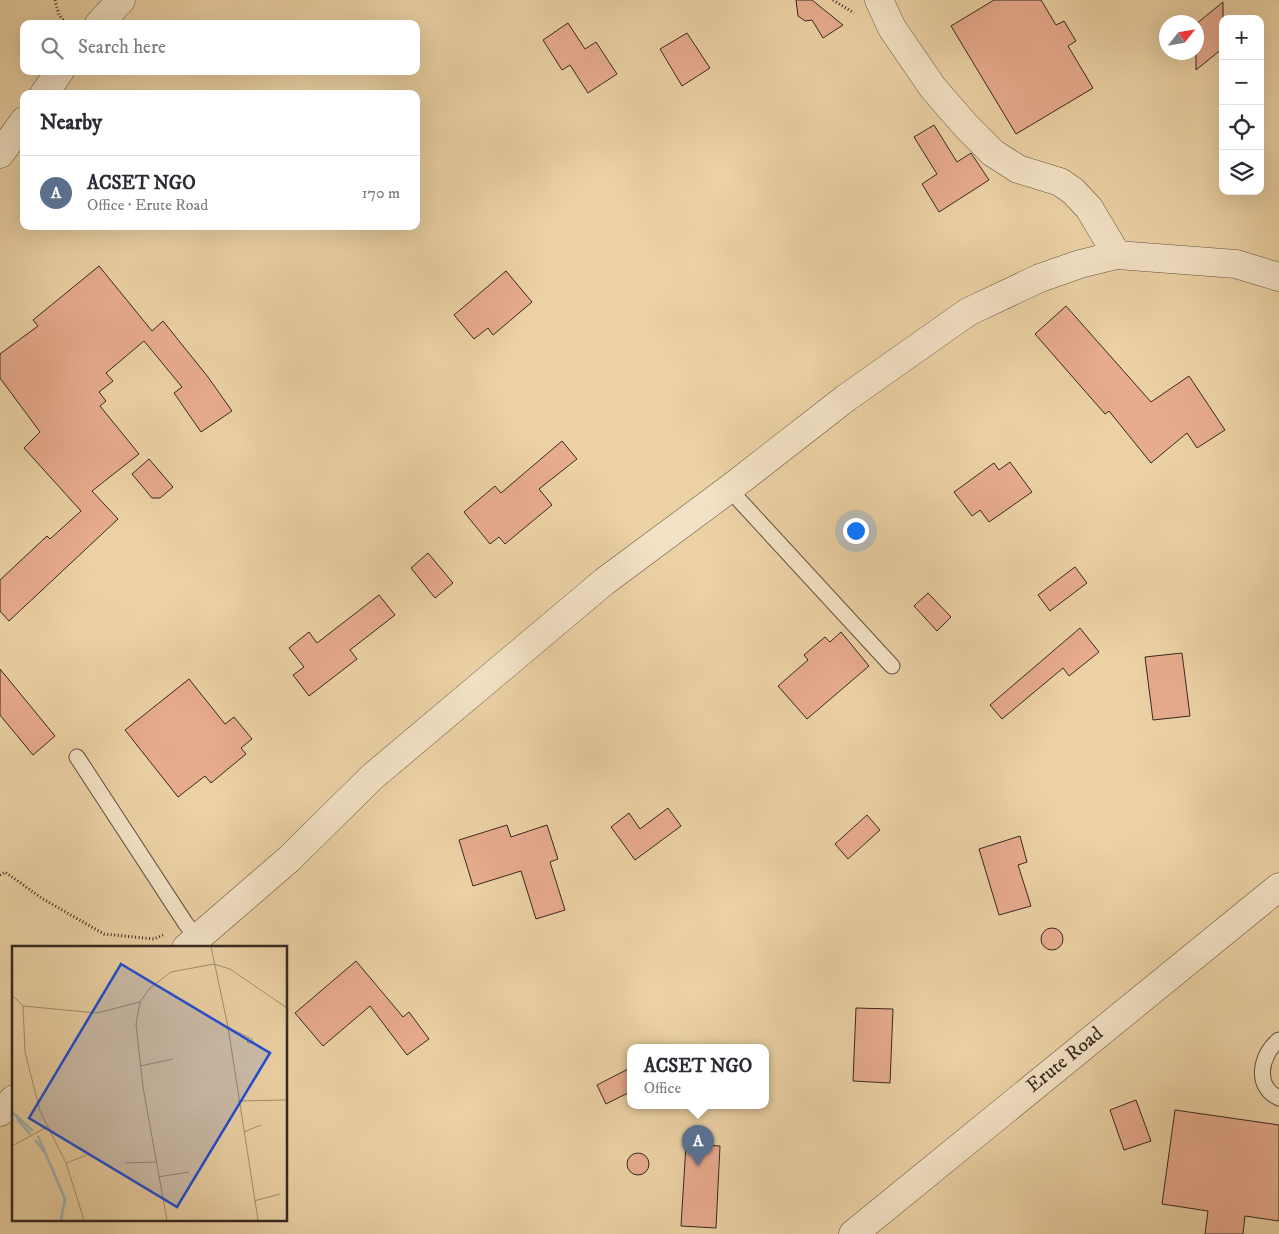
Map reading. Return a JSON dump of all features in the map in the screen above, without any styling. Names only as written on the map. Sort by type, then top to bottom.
[{"type":"street","points":[[103,20],[121,0]]},
{"type":"street","points":[[879,0],[892,28],[933,88],[966,126],[993,153],[1018,170],[1060,182],[1074,191],[1090,208],[1117,255]]},
{"type":"street","points":[[47,90],[57,75]]},
{"type":"street","points":[[3,145],[20,126]]},
{"type":"street","points":[[190,936],[289,860],[379,771],[606,581],[846,398],[968,312],[1040,278],[1080,264],[1117,255],[1236,264],[1279,277]]},
{"type":"street","name":"Erute Road","points":[[869,1229],[1279,887]]},
{"type":"street","points":[[0,1112],[12,1101]]},
{"type":"lane","points":[[729,489],[892,666]]},
{"type":"lane","points":[[77,757],[190,936]]},
{"type":"lane","points":[[1279,1040],[1273,1045],[1263,1063],[1262,1080],[1270,1093],[1279,1098]]},
{"type":"path","points":[[55,0],[60,15],[64,20]]},
{"type":"path","points":[[0,875],[5,872],[43,899],[104,934],[154,939],[190,936]]},
{"type":"building","points":[[796,0],[812,0],[843,25],[823,38],[812,20],[805,21],[798,16]]},
{"type":"building","points":[[994,0],[1041,0],[1056,25],[1064,21],[1076,41],[1068,46],[1093,88],[1016,134],[951,26]]},
{"type":"building","points":[[1223,2],[1223,15],[1219,15],[1219,51],[1196,70],[1196,60],[1204,60],[1204,17]]},
{"type":"building","points":[[568,23],[585,49],[596,42],[617,74],[588,93],[570,65],[562,70],[543,40]]},
{"type":"building","points":[[687,33],[710,68],[682,86],[660,49]]},
{"type":"building","points":[[934,125],[957,162],[971,153],[989,180],[939,212],[922,184],[937,174],[914,137]]},
{"type":"building","points":[[99,266],[152,331],[163,321],[208,377],[232,411],[201,432],[174,393],[182,387],[144,341],[106,373],[113,381],[99,392],[106,401],[100,406],[139,454],[92,491],[118,519],[9,621],[0,611],[0,580],[47,536],[50,539],[81,511],[24,448],[40,432],[0,378],[0,354],[38,326],[33,320]]},
{"type":"building","points":[[506,271],[532,302],[493,335],[488,328],[474,339],[454,315]]},
{"type":"building","points":[[1066,306],[1151,402],[1189,376],[1225,430],[1197,448],[1187,433],[1151,463],[1109,411],[1105,414],[1035,334]]},
{"type":"building","points":[[562,441],[577,459],[539,489],[552,505],[505,544],[499,537],[490,544],[464,512],[495,486],[501,493]]},
{"type":"building","points":[[149,459],[173,487],[160,498],[152,498],[132,474]]},
{"type":"building","points":[[1010,462],[1032,492],[989,522],[980,510],[972,516],[954,492],[994,463],[999,470]]},
{"type":"building","points":[[428,553],[453,583],[435,598],[411,568]]},
{"type":"building","points":[[1075,567],[1087,583],[1050,611],[1038,595]]},
{"type":"building","points":[[928,593],[951,617],[937,631],[914,606]]},
{"type":"building","points":[[379,595],[395,615],[350,650],[357,659],[309,696],[293,675],[304,667],[289,648],[309,632],[317,643]]},
{"type":"building","points":[[1080,628],[1099,652],[1069,676],[1063,668],[1002,719],[990,705]]},
{"type":"building","points":[[841,632],[869,666],[807,719],[778,686],[808,660],[804,655],[825,637],[830,642]]},
{"type":"building","points":[[1182,653],[1190,716],[1153,720],[1145,657]]},
{"type":"building","points":[[0,669],[55,736],[33,755],[0,715]]},
{"type":"building","points":[[189,679],[225,724],[234,717],[252,739],[241,748],[246,754],[211,783],[205,776],[178,797],[125,730]]},
{"type":"building","points":[[668,808],[681,826],[635,860],[611,827],[629,813],[640,829]]},
{"type":"building","points":[[867,815],[880,830],[848,859],[835,844]]},
{"type":"building","points":[[507,825],[511,837],[547,825],[558,859],[550,862],[565,910],[536,919],[521,871],[473,886],[459,840]]},
{"type":"building","points":[[1020,836],[1027,862],[1018,865],[1031,906],[999,915],[979,849]]},
{"type":"building","points":[[1052,928],[1060,931],[1063,939],[1060,947],[1052,950],[1044,947],[1041,939],[1044,931]]},
{"type":"building","points":[[356,961],[403,1017],[409,1012],[429,1039],[407,1055],[370,1006],[323,1046],[295,1013]]},
{"type":"building","points":[[856,1008],[893,1009],[890,1083],[853,1081]]},
{"type":"building","points":[[627,1070],[627,1094],[606,1104],[597,1085]]},
{"type":"building","points":[[1136,1100],[1151,1141],[1124,1150],[1110,1110]]},
{"type":"building","points":[[1175,1110],[1279,1125],[1279,1221],[1245,1216],[1243,1234],[1205,1234],[1208,1211],[1162,1204]]},
{"type":"building","points":[[686,1144],[720,1146],[716,1228],[681,1226]]},
{"type":"building","points":[[638,1153],[646,1156],[649,1164],[646,1172],[638,1175],[630,1172],[627,1164],[630,1156]]},
{"type":"place","name":"ACSET NGO","points":[[698,1166]]}]
